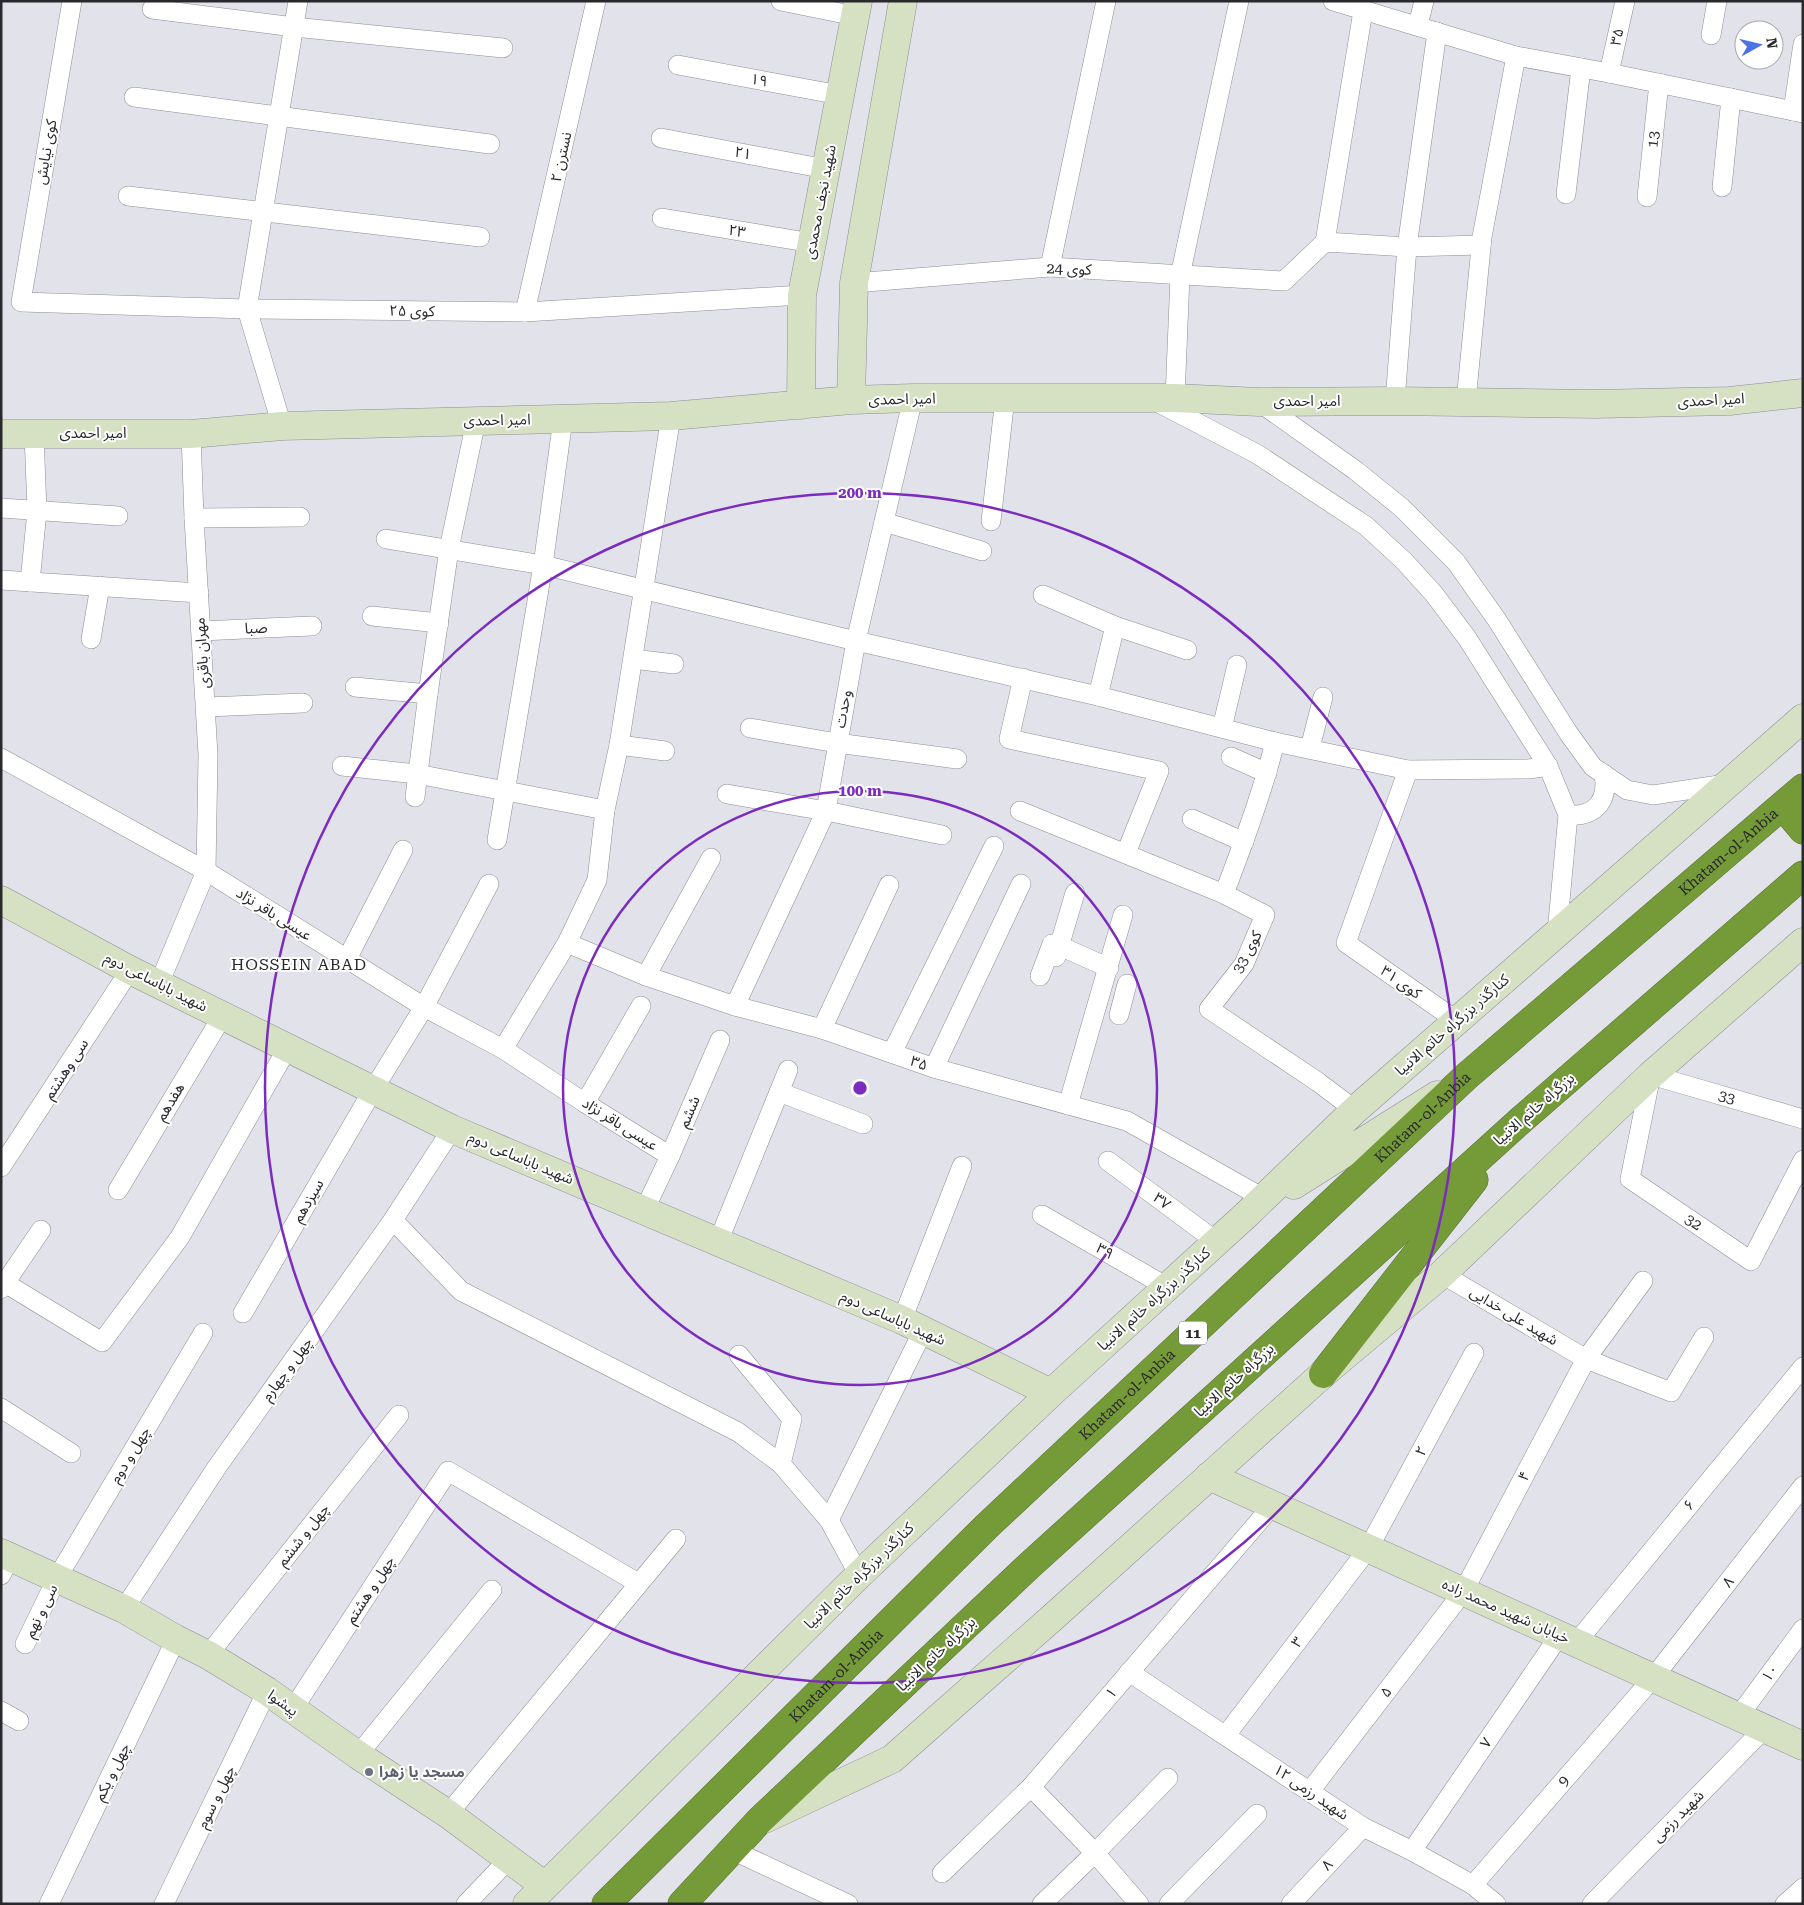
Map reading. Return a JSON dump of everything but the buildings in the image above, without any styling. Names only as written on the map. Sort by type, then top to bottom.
[{"type":"highway","points":[[1793,797],[1803,830]]},
{"type":"highway","name":"Khatam-ol-Anbia","points":[[606,1904],[987,1526],[1468,1075],[1793,797]]},
{"type":"highway","name":"بزرگراه خاتم الانبیا","points":[[682,1904],[759,1822],[1031,1564],[1521,1120],[1803,875]]},
{"type":"highway","points":[[1323,1374],[1521,1120]]},
{"type":"main road","points":[[851,400],[854,283],[904,1]]},
{"type":"main road","name":"شهید نجف محمدی","points":[[801,405],[802,296],[856,8]]},
{"type":"main road","name":"امیر احمدی","points":[[1,434],[191,434],[282,426],[671,416],[851,400],[914,398],[1163,399],[1259,402],[1466,401],[1595,404],[1729,401],[1803,393]]},
{"type":"main road","name":"کنارگذر بزرگراه خاتم الانبیا","points":[[536,1895],[859,1574],[1051,1393],[1217,1242],[1355,1110],[1803,718]]},
{"type":"main road","name":"شهید باباساعی دوم","points":[[1,900],[130,970],[452,1129],[913,1326],[1051,1393]]},
{"type":"main road","points":[[759,1822],[892,1759],[1323,1374],[1442,1274],[1651,1075],[1803,942]]},
{"type":"main road","points":[[1254,1207],[1468,1075]]},
{"type":"main road","name":"خیابان شهید محمد زاده","points":[[1209,1476],[1803,1746]]},
{"type":"main road","name":"پیشوا","points":[[4,1561],[57,1578],[124,1609],[208,1655],[267,1691],[358,1756],[448,1814],[509,1859],[536,1895]]},
{"type":"street","name":"کوی نیایش","points":[[20,302],[72,1]]},
{"type":"street","points":[[282,426],[247,308],[298,1]]},
{"type":"street","name":"نسترن ۲","points":[[525,312],[596,1]]},
{"type":"street","points":[[781,1],[856,8]]},
{"type":"street","points":[[1050,267],[1106,1]]},
{"type":"street","points":[[1239,1],[1180,276],[1163,399],[1257,454],[1366,526],[1404,561],[1434,594],[1467,638],[1548,766],[1568,815],[1556,933]]},
{"type":"street","points":[[1333,1],[1516,56],[1798,112],[1803,44]]},
{"type":"street","points":[[1418,25],[1424,1]]},
{"type":"street","name":"۳۵","points":[[1609,73],[1625,1]]},
{"type":"street","points":[[1711,35],[1716,1]]},
{"type":"street","points":[[152,9],[294,27],[503,48]]},
{"type":"street","points":[[1363,11],[1325,242],[1407,247],[1481,245]]},
{"type":"street","points":[[1395,401],[1407,247],[1437,32]]},
{"type":"street","points":[[1466,401],[1481,245],[1516,56]]},
{"type":"street","name":"۱۹","points":[[678,65],[840,95]]},
{"type":"street","points":[[1566,194],[1581,68]]},
{"type":"street","name":"13","points":[[1647,198],[1659,83]]},
{"type":"street","points":[[134,97],[490,144]]},
{"type":"street","points":[[1722,187],[1731,98]]},
{"type":"street","name":"۲۱","points":[[661,138],[826,169]]},
{"type":"street","points":[[128,196],[480,237]]},
{"type":"street","name":"۲۳","points":[[662,218],[812,244]]},
{"type":"street","name":"کوی 24","points":[[854,283],[1050,267],[1284,281],[1325,242]]},
{"type":"street","name":"کوی ۲۵","points":[[20,302],[247,308],[525,312],[802,296]]},
{"type":"street","name":"وحدت","points":[[735,1006],[826,811],[856,640],[914,398]]},
{"type":"street","points":[[991,521],[1006,398]]},
{"type":"street","points":[[1259,402],[1355,470],[1402,508],[1456,562],[1497,620],[1569,734],[1594,767],[1627,790],[1653,795],[1730,783]]},
{"type":"street","points":[[504,1049],[567,943],[597,880],[606,810],[619,745],[671,416]]},
{"type":"street","points":[[497,840],[543,565],[563,419]]},
{"type":"street","points":[[415,797],[449,549],[476,421]]},
{"type":"street","points":[[30,582],[37,511],[34,433]]},
{"type":"street","name":"مهران باقری","points":[[191,434],[208,755],[206,871]]},
{"type":"street","points":[[1,508],[118,516]]},
{"type":"street","points":[[194,518],[300,517]]},
{"type":"street","points":[[884,522],[982,551]]},
{"type":"street","points":[[386,539],[543,565],[1098,696],[1275,742],[1408,770],[1529,769],[1548,766]]},
{"type":"street","points":[[1,580],[199,593]]},
{"type":"street","points":[[91,639],[100,586]]},
{"type":"street","points":[[1042,595],[1115,626],[1187,650]]},
{"type":"street","points":[[372,616],[439,623]]},
{"type":"street","name":"صبا","points":[[201,631],[312,626]]},
{"type":"street","points":[[1098,696],[1115,626]]},
{"type":"street","points":[[633,659],[674,664]]},
{"type":"street","points":[[1222,728],[1237,665]]},
{"type":"street","points":[[1023,678],[1009,739],[1159,771],[1126,853]]},
{"type":"street","points":[[355,687],[428,694]]},
{"type":"street","points":[[1310,748],[1323,697]]},
{"type":"street","points":[[206,707],[303,702]]},
{"type":"street","points":[[750,728],[837,743],[957,759]]},
{"type":"street","points":[[1224,894],[1244,842],[1267,773],[1275,742]]},
{"type":"street","points":[[619,745],[665,752]]},
{"type":"street","points":[[1231,757],[1267,773]]},
{"type":"street","name":"عیسی باقر نژاد","points":[[1,758],[206,871],[424,1007],[504,1049],[585,1103],[670,1156]]},
{"type":"street","points":[[342,766],[418,774],[606,810]]},
{"type":"street","name":"کوی ۳۱","points":[[1408,770],[1346,943],[1457,1021]]},
{"type":"street","points":[[1568,815],[1584,814],[1598,806],[1604,796],[1606,785],[1604,774]]},
{"type":"street","points":[[727,794],[826,811],[942,835]]},
{"type":"street","name":"کوی 33","points":[[1020,811],[1224,894],[1265,915],[1244,964],[1209,1009],[1318,1082],[1355,1110]]},
{"type":"street","points":[[1192,820],[1244,842]]},
{"type":"street","points":[[892,1053],[994,846]]},
{"type":"street","points":[[347,959],[402,850]]},
{"type":"street","points":[[646,976],[712,858]]},
{"type":"street","points":[[159,984],[206,871]]},
{"type":"street","name":"سیزدهم","points":[[243,1313],[372,1090],[424,1007],[489,884]]},
{"type":"street","points":[[934,1068],[1021,884]]},
{"type":"street","points":[[822,1029],[889,885]]},
{"type":"street","points":[[1058,952],[1075,893]]},
{"type":"street","points":[[1068,1105],[1123,915]]},
{"type":"street","name":"۳۵","points":[[567,943],[646,976],[735,1006],[822,1029],[934,1068],[1127,1122],[1254,1207]]},
{"type":"street","points":[[1040,976],[1052,944],[1058,952],[1131,985],[1119,1015]]},
{"type":"street","name":"سی وهشتم","points":[[1,1168],[130,970]]},
{"type":"street","points":[[585,1103],[641,1006]]},
{"type":"street","name":"هفدهم","points":[[118,1190],[223,1015]]},
{"type":"street","name":"ششم","points":[[644,1211],[720,1040]]},
{"type":"street","points":[[41,1230],[3,1286],[102,1342],[180,1237],[288,1047]]},
{"type":"street","points":[[718,1242],[788,1070]]},
{"type":"street","name":"33","points":[[1651,1075],[1803,1119]]},
{"type":"street","name":"32","points":[[1651,1075],[1630,1179],[1751,1261],[1803,1160]]},
{"type":"street","points":[[779,1092],[863,1124]]},
{"type":"street","name":"چهل و چهارم","points":[[124,1609],[217,1468],[393,1220],[452,1129]]},
{"type":"street","name":"۳۷","points":[[1108,1161],[1217,1242]]},
{"type":"street","points":[[829,1520],[913,1326],[962,1166]]},
{"type":"street","name":"۳۹","points":[[1042,1215],[1167,1287]]},
{"type":"street","points":[[393,1220],[461,1291],[738,1432],[781,1464],[829,1520],[859,1574]]},
{"type":"street","name":"شهید علی خدایی","points":[[1442,1274],[1586,1359],[1671,1392],[1704,1337]]},
{"type":"street","name":"۴","points":[[1463,1592],[1586,1359],[1643,1281]]},
{"type":"street","name":"چهل و دوم","points":[[57,1578],[203,1333]]},
{"type":"street","name":"۲","points":[[1368,1549],[1474,1353]]},
{"type":"street","points":[[739,1355],[792,1419],[781,1464]]},
{"type":"street","name":"۶","points":[[1568,1639],[1803,1367]]},
{"type":"street","points":[[1,1408],[71,1453]]},
{"type":"street","name":"چهل و ششم","points":[[208,1655],[398,1415]]},
{"type":"street","name":"چهل و هشتم","points":[[293,1709],[448,1471],[638,1583]]},
{"type":"street","name":"۸","points":[[1653,1678],[1803,1486]]},
{"type":"street","name":"۱","points":[[942,1873],[1031,1787],[1273,1505]]},
{"type":"street","points":[[448,1814],[676,1539]]},
{"type":"street","name":"۳","points":[[1226,1735],[1368,1549]]},
{"type":"street","name":"سی و نهم","points":[[25,1644],[57,1578]]},
{"type":"street","points":[[358,1756],[492,1590]]},
{"type":"street","name":"۵","points":[[1310,1791],[1463,1592]]},
{"type":"street","name":"۱۰","points":[[1738,1717],[1803,1629]]},
{"type":"street","name":"چهل و یکم","points":[[49,1904],[176,1639]]},
{"type":"street","name":"۷","points":[[1412,1851],[1568,1639]]},
{"type":"street","name":"شهید رزمی ۱۲","points":[[1129,1672],[1363,1827],[1412,1851],[1473,1885],[1496,1904]]},
{"type":"street","name":"9","points":[[1473,1885],[1653,1678]]},
{"type":"street","name":"چهل و سوم","points":[[164,1904],[267,1691]]},
{"type":"street","points":[[1,1711],[19,1721]]},
{"type":"street","name":"شهید رزمی","points":[[1592,1904],[1764,1729]]},
{"type":"street","points":[[1042,1904],[1168,1778]]},
{"type":"street","points":[[1031,1787],[1095,1853],[1139,1904]]},
{"type":"street","points":[[1169,1904],[1257,1814]]},
{"type":"street","name":"۸","points":[[1291,1904],[1363,1827]]},
{"type":"street","points":[[732,1850],[848,1904]]},
{"type":"street","points":[[466,1904],[509,1859]]},
{"type":"street","points":[[1785,1904],[1803,1888]]},
{"type":"place","name":"مسجد یا زهرا","points":[[369,1772]]},
{"type":"district","name":"HOSSEIN ABAD","points":[[299,964]]}]
